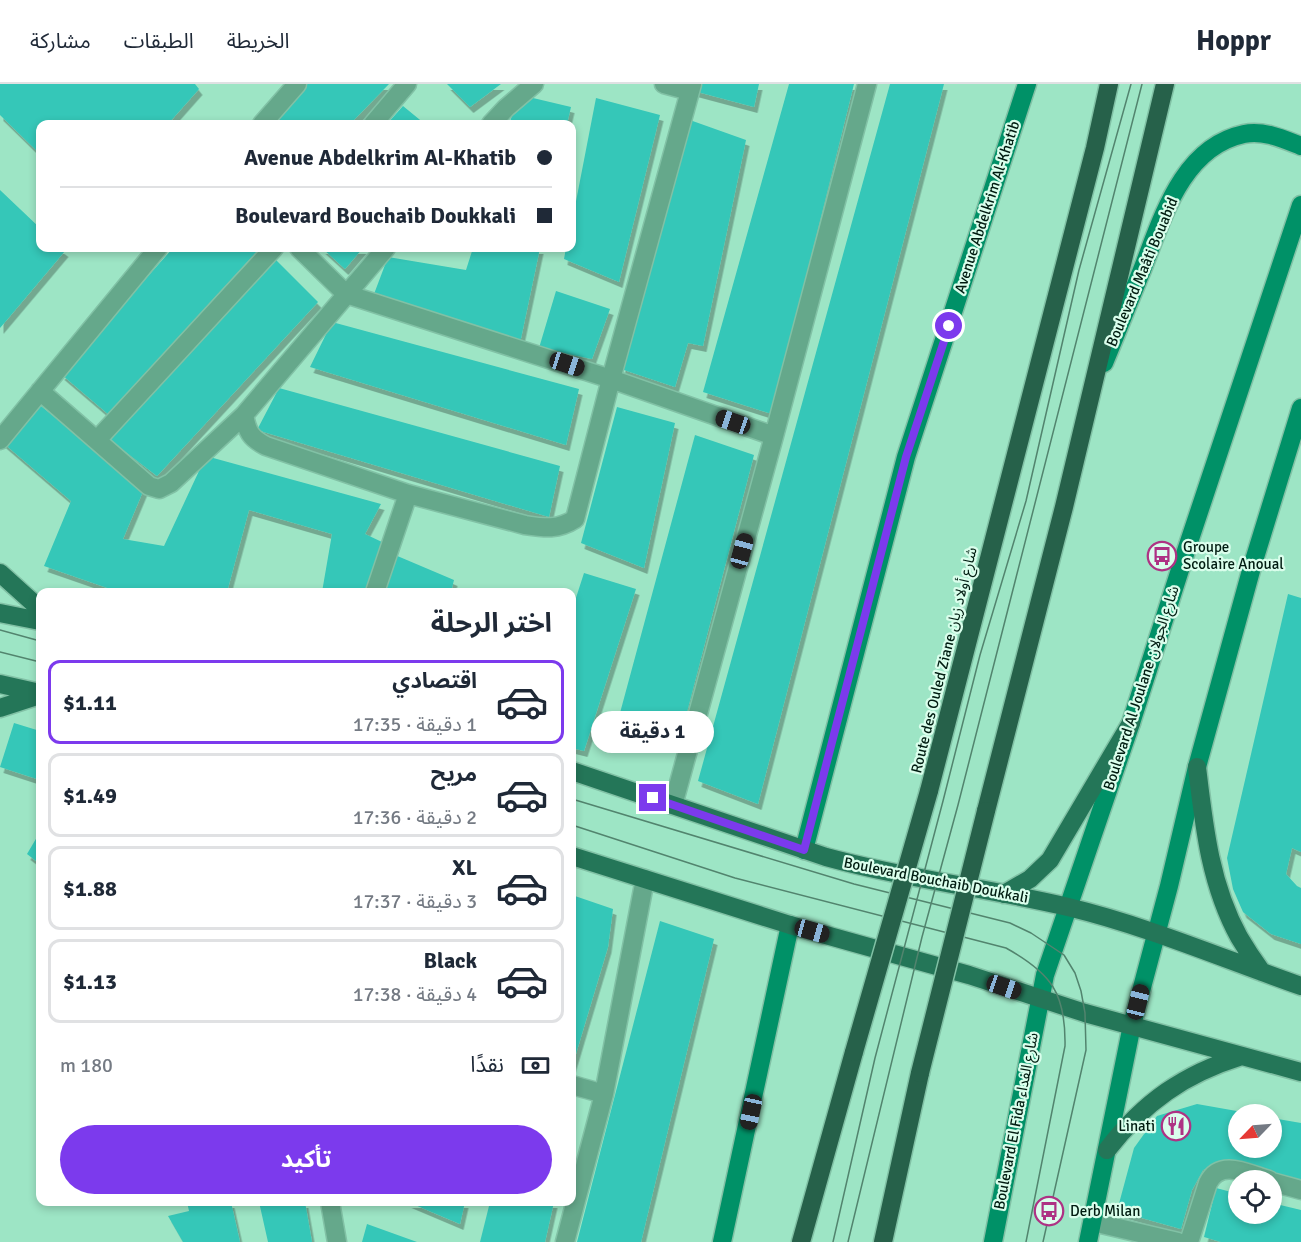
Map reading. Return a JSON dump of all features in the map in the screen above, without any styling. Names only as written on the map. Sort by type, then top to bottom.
[{"type":"highway","name":"Route des Ouled Ziane شارع أولاد زيان","points":[[801,1242],[929,791],[1092,159],[1109,84]]},
{"type":"highway","points":[[883,1242],[920,1073],[1062,518],[1165,84]]},
{"type":"main road","name":"Avenue Abdelkrim Al-Khatib","points":[[804,850],[906,457],[1027,84]]},
{"type":"main road","name":"Boulevard Maâti Bouabid","points":[[1091,392],[1170,201],[1185,176],[1212,147],[1228,138],[1246,133],[1263,133],[1301,146]]},
{"type":"main road","name":"Boulevard Al Joulane شارع الجولان","points":[[1040,1000],[1048,965],[1067,907],[1131,723],[1185,551],[1301,205]]},
{"type":"main road","points":[[1088,1242],[1132,1025],[1169,886],[1197,767],[1252,567],[1301,408]]},
{"type":"main road","points":[[0,573],[36,605]]},
{"type":"main road","points":[[0,613],[36,620]]},
{"type":"main road","points":[[0,684],[36,693]]},
{"type":"main road","points":[[0,708],[36,695]]},
{"type":"main road","points":[[1004,894],[1030,879],[1050,860],[1131,723]]},
{"type":"main road","points":[[1197,767],[1206,836],[1216,883],[1237,933],[1262,972]]},
{"type":"main road","name":"Boulevard Bouchaib Doukkali","points":[[576,772],[804,850],[865,868],[1067,907],[1155,933],[1301,986]]},
{"type":"main road","points":[[576,857],[790,925],[969,975],[1040,1000],[1301,1072]]},
{"type":"main road","points":[[722,1242],[790,925]]},
{"type":"main road","name":"Boulevard El Fida شارع الفداء","points":[[993,1242],[1040,1000]]},
{"type":"main road","points":[[1107,1150],[1136,1116],[1171,1088],[1217,1064],[1242,1056]]},
{"type":"street","points":[[266,120],[297,84]]},
{"type":"street","points":[[376,120],[407,84]]},
{"type":"street","points":[[495,120],[534,84]]},
{"type":"street","points":[[243,415],[247,432],[266,446],[408,494],[544,528],[563,527],[575,519],[691,87],[663,84]]},
{"type":"street","points":[[673,805],[867,84]]},
{"type":"street","points":[[0,440],[155,252]]},
{"type":"street","points":[[97,440],[270,252]]},
{"type":"street","points":[[303,252],[346,294],[611,379],[774,436]]},
{"type":"street","points":[[40,392],[149,486],[159,489],[171,483],[243,415],[383,252]]},
{"type":"street","points":[[376,588],[408,494]]},
{"type":"street","points":[[576,1200],[604,1094],[645,879]]},
{"type":"street","points":[[576,1086],[604,1094]]},
{"type":"street","points":[[1188,1242],[1208,1183],[1215,1173],[1228,1168],[1234,1170]]},
{"type":"street","points":[[1282,1184],[1301,1190]]},
{"type":"street","points":[[331,1206],[337,1242]]},
{"type":"street","points":[[565,1242],[574,1206]]},
{"type":"street","points":[[1093,1222],[1178,1242]]},
{"type":"building","points":[[0,84],[195,84],[199,89],[172,120],[36,120],[36,150],[0,115]]},
{"type":"building","points":[[304,84],[389,84],[354,120],[272,120]]},
{"type":"building","points":[[447,84],[501,84],[470,107]]},
{"type":"building","points":[[696,84],[759,84],[754,107],[694,91]]},
{"type":"building","points":[[789,84],[854,84],[772,414],[703,392]]},
{"type":"building","points":[[890,84],[944,84],[758,804],[698,781]]},
{"type":"building","points":[[533,98],[571,107],[568,120],[510,120],[512,116]]},
{"type":"building","points":[[596,98],[660,115],[619,282],[564,259],[565,252],[576,252],[576,201]]},
{"type":"building","points":[[403,106],[420,120],[391,120]]},
{"type":"building","points":[[687,119],[746,140],[703,346],[688,343],[675,387],[621,369]]},
{"type":"building","points":[[0,190],[36,224],[36,252],[64,252],[0,328]]},
{"type":"building","points":[[169,252],[256,252],[108,414],[61,374]]},
{"type":"building","points":[[326,252],[360,252],[345,269]]},
{"type":"building","points":[[472,252],[539,252],[520,343],[374,294],[388,257],[466,270]]},
{"type":"building","points":[[276,260],[318,302],[157,476],[110,440]]},
{"type":"building","points":[[556,291],[610,309],[592,359],[539,348]]},
{"type":"building","points":[[332,322],[579,389],[566,445],[310,367]]},
{"type":"building","points":[[279,388],[560,466],[549,517],[257,430]]},
{"type":"building","points":[[36,402],[144,489],[123,539],[164,546],[206,456],[381,504],[365,534],[382,542],[368,588],[323,588],[332,534],[249,510],[228,588],[107,588],[44,566],[71,501],[1,441]]},
{"type":"building","points":[[617,407],[675,423],[644,568],[581,543]]},
{"type":"building","points":[[695,435],[754,455],[682,731],[620,713]]},
{"type":"building","points":[[395,555],[454,580],[452,588],[384,588]]},
{"type":"building","points":[[584,573],[636,589],[584,751],[576,749],[576,598]]},
{"type":"building","points":[[1288,594],[1301,598],[1301,852],[1292,848],[1286,874],[1301,888],[1301,944],[1271,934],[1243,912],[1233,889],[1227,858]]},
{"type":"building","points":[[14,723],[36,730],[36,779],[0,767]]},
{"type":"building","points":[[36,839],[36,861],[27,854]]},
{"type":"building","points":[[576,896],[613,909],[608,947],[576,1054]]},
{"type":"building","points":[[660,921],[714,939],[641,1242],[577,1242]]},
{"type":"building","points":[[1197,1104],[1228,1109],[1228,1158],[1282,1158],[1282,1120],[1301,1123],[1301,1184],[1282,1178],[1282,1170],[1257,1170],[1225,1160],[1203,1170],[1192,1190],[1181,1229],[1117,1211],[1134,1148],[1157,1116]]},
{"type":"building","points":[[1216,1188],[1228,1191],[1228,1224],[1282,1224],[1282,1205],[1301,1210],[1301,1242],[1221,1242],[1204,1237]]},
{"type":"building","points":[[188,1206],[232,1206],[240,1242],[183,1242],[168,1216],[189,1211]]},
{"type":"building","points":[[260,1206],[306,1206],[312,1242],[268,1242]]},
{"type":"building","points":[[417,1206],[464,1206],[460,1224]]},
{"type":"building","points":[[489,1206],[553,1206],[545,1242],[480,1242]]},
{"type":"building","points":[[367,1224],[417,1242],[362,1242]]},
{"type":"tram line","points":[[833,1242],[875,1058],[980,655],[1026,501],[1079,270],[1131,84]]},
{"type":"tram line","points":[[848,1242],[922,937],[958,805],[1142,84]]},
{"type":"tram line","points":[[0,630],[36,640]]},
{"type":"tram line","points":[[0,652],[36,661]]},
{"type":"tram line","points":[[576,800],[854,884],[1010,923],[1031,933],[1064,955],[1075,973],[1081,991],[1085,1013],[1086,1050],[1043,1242]]},
{"type":"tram line","points":[[576,826],[735,878],[1006,948],[1045,976],[1059,998],[1063,1012],[1065,1046],[1026,1242]]},
{"type":"place","name":"Groupe Scolaire Anoual","points":[[1162,556]]},
{"type":"place","name":"Linati","points":[[1176,1126]]},
{"type":"place","name":"Derb Milan","points":[[1049,1211]]},
{"type":"route","points":[[653,798],[804,850],[906,457],[949,326]]}]
